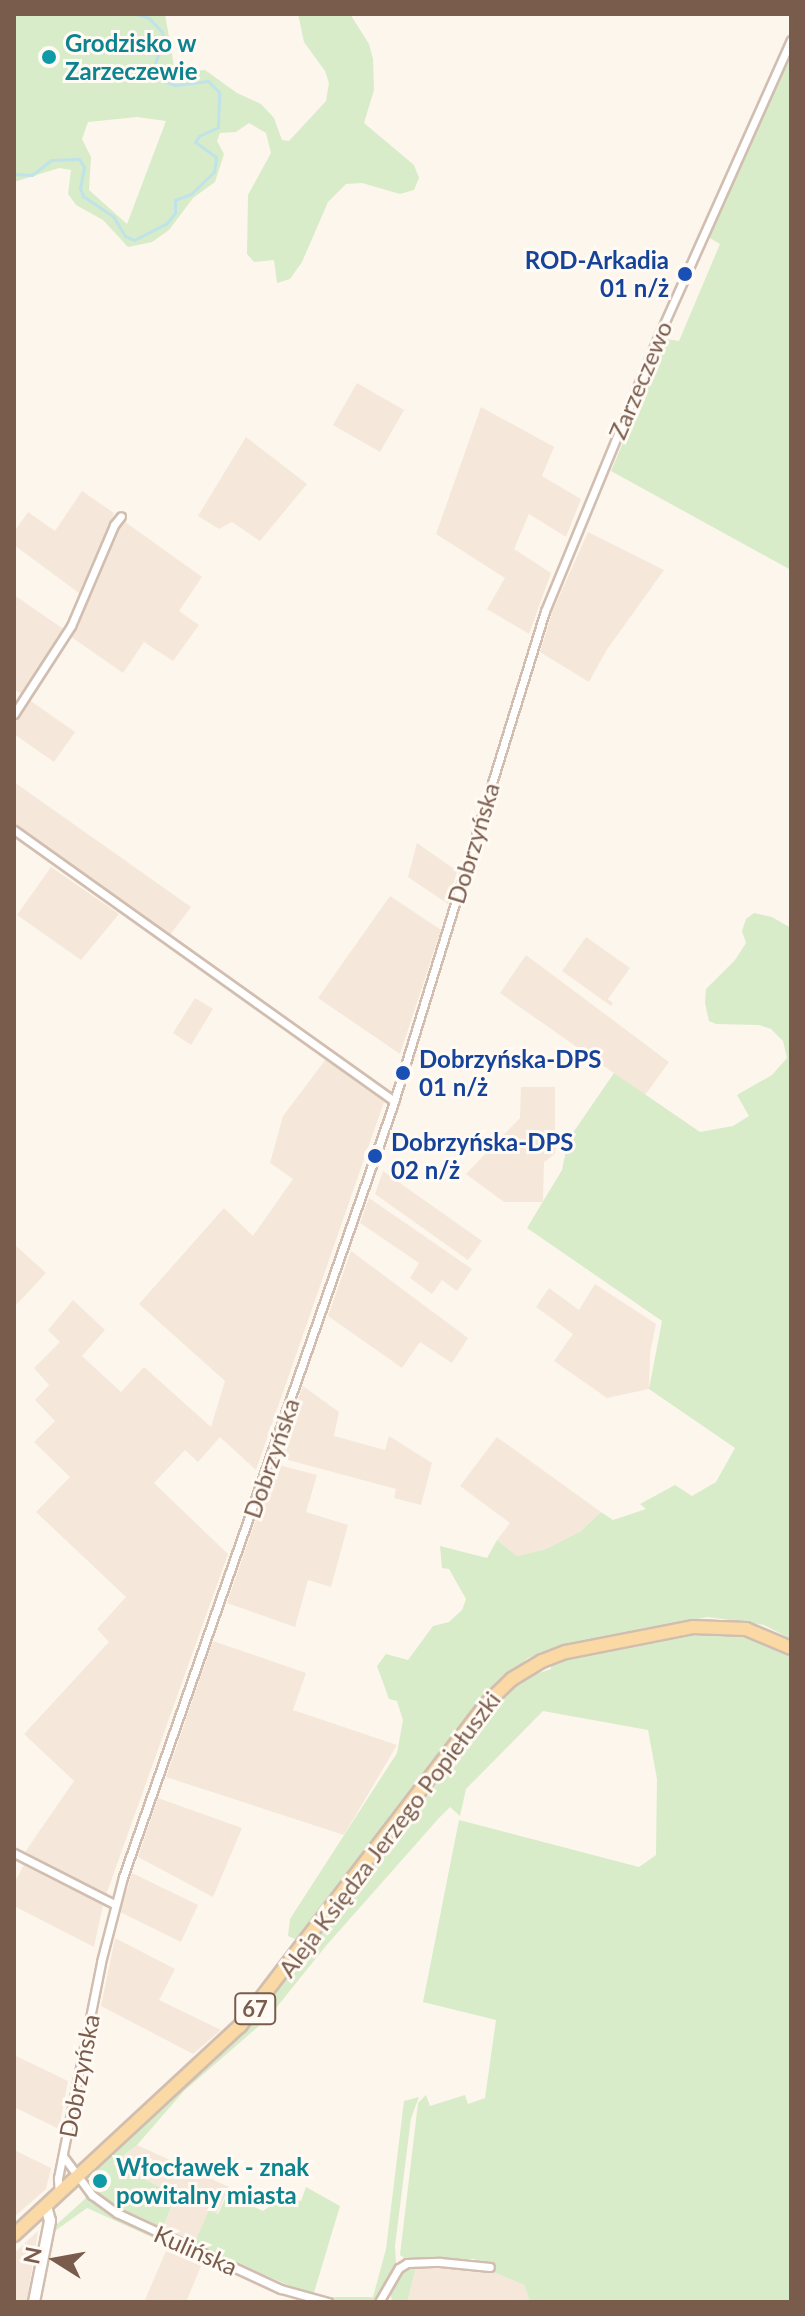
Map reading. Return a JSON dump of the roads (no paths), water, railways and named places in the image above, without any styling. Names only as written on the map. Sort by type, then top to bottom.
[{"type":"main road","name":"Aleja Księdza Jerzego Popiełuszki","points":[[59,2194],[246,2019],[485,1705],[512,1679],[566,1652],[693,1627],[746,1629],[791,1648]]},
{"type":"main road","name":"67","points":[[14,2235],[59,2194]]},
{"type":"street","name":"Zarzeczewo","points":[[508,728],[545,611],[630,402],[791,40]]},
{"type":"street","points":[[14,714],[71,626],[121,516]]},
{"type":"street","name":"Dobrzyńska","points":[[59,2194],[63,2156],[114,1904],[394,1101],[508,728]]},
{"type":"street","points":[[14,830],[394,1101]]},
{"type":"street","points":[[14,1853],[114,1904]]},
{"type":"street","name":"Kulińska","points":[[63,2156],[92,2195],[131,2221],[281,2289],[328,2302]]},
{"type":"street","points":[[34,2302],[50,2221],[46,2206]]},
{"type":"street","points":[[379,2302],[399,2268],[407,2263],[453,2262],[490,2267]]},
{"type":"waterway","points":[[14,174],[32,175],[51,160],[79,159],[84,167],[80,188],[83,196],[113,216],[125,236],[134,240],[166,224],[175,213],[175,200],[191,194],[214,172],[216,157],[195,142],[199,136],[218,127],[219,92],[208,81],[174,85],[160,79],[155,63],[163,41],[162,32],[149,18],[136,14]]},
{"type":"place","name":"Grodzisko w Zarzeczewie","points":[[49,57]]},
{"type":"place","name":"ROD-Arkadia 01 n/ż","points":[[685,274]]},
{"type":"place","name":"Dobrzyńska-DPS 01 n/ż","points":[[403,1073]]},
{"type":"place","name":"Dobrzyńska-DPS 02 n/ż","points":[[375,1156]]},
{"type":"place","name":"Włocławek - znak powitalny miasta","points":[[100,2181]]}]
